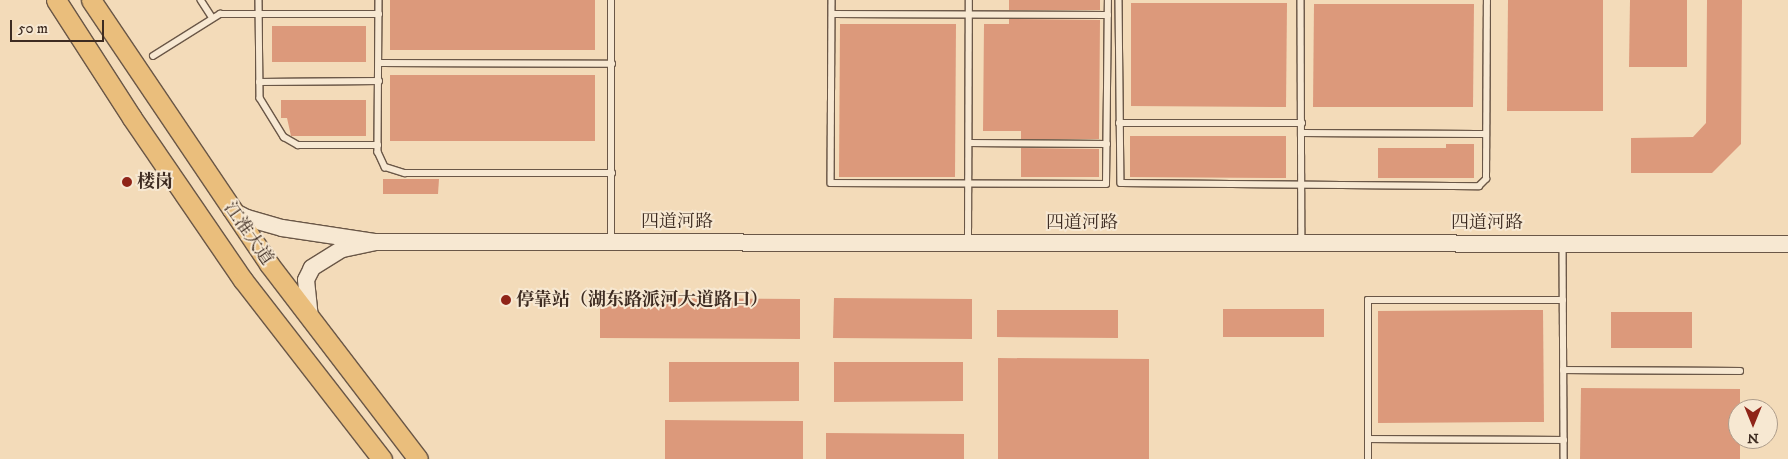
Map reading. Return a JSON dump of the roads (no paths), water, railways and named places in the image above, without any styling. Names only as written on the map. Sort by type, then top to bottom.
[{"type":"main road","name":"江淮大道","points":[[56,0],[132,118],[243,280],[382,459]]},
{"type":"main road","name":"江淮大道","points":[[90,0],[230,209],[310,319],[418,459]]},
{"type":"street","points":[[230,209],[247,218],[282,228],[376,242]]},
{"type":"street","points":[[310,319],[306,280],[312,268],[342,249],[376,242]]},
{"type":"street","name":"四道河路","points":[[376,242],[1788,244]]},
{"type":"lane","points":[[201,0],[212,17]]},
{"type":"lane","points":[[259,0],[259,82],[264,105],[289,143],[378,145]]},
{"type":"lane","points":[[379,0],[378,145],[381,160],[385,166],[399,173],[612,173]]},
{"type":"lane","points":[[612,0],[612,242]]},
{"type":"lane","points":[[832,0],[831,183],[968,184],[1106,184],[1108,0]]},
{"type":"lane","points":[[968,243],[969,0]]},
{"type":"lane","points":[[1119,0],[1121,183],[1479,186],[1486,179],[1487,0]]},
{"type":"lane","points":[[1301,0],[1302,243]]},
{"type":"lane","points":[[153,56],[212,17],[228,13],[379,14]]},
{"type":"lane","points":[[832,14],[1108,15]]},
{"type":"lane","points":[[379,63],[612,64]]},
{"type":"lane","points":[[259,82],[379,81]]},
{"type":"lane","points":[[1119,123],[1302,123]]},
{"type":"lane","points":[[1302,133],[1486,134]]},
{"type":"lane","points":[[969,143],[1107,144]]},
{"type":"lane","points":[[1563,244],[1564,459]]},
{"type":"lane","points":[[1368,459],[1368,300],[1563,300]]},
{"type":"lane","points":[[1563,370],[1740,371]]},
{"type":"lane","points":[[1368,439],[1564,440]]},
{"type":"place","name":"楼岗","points":[[127,182]]},
{"type":"place","name":"停靠站（湖东路派河大道路口）","points":[[506,300]]}]
